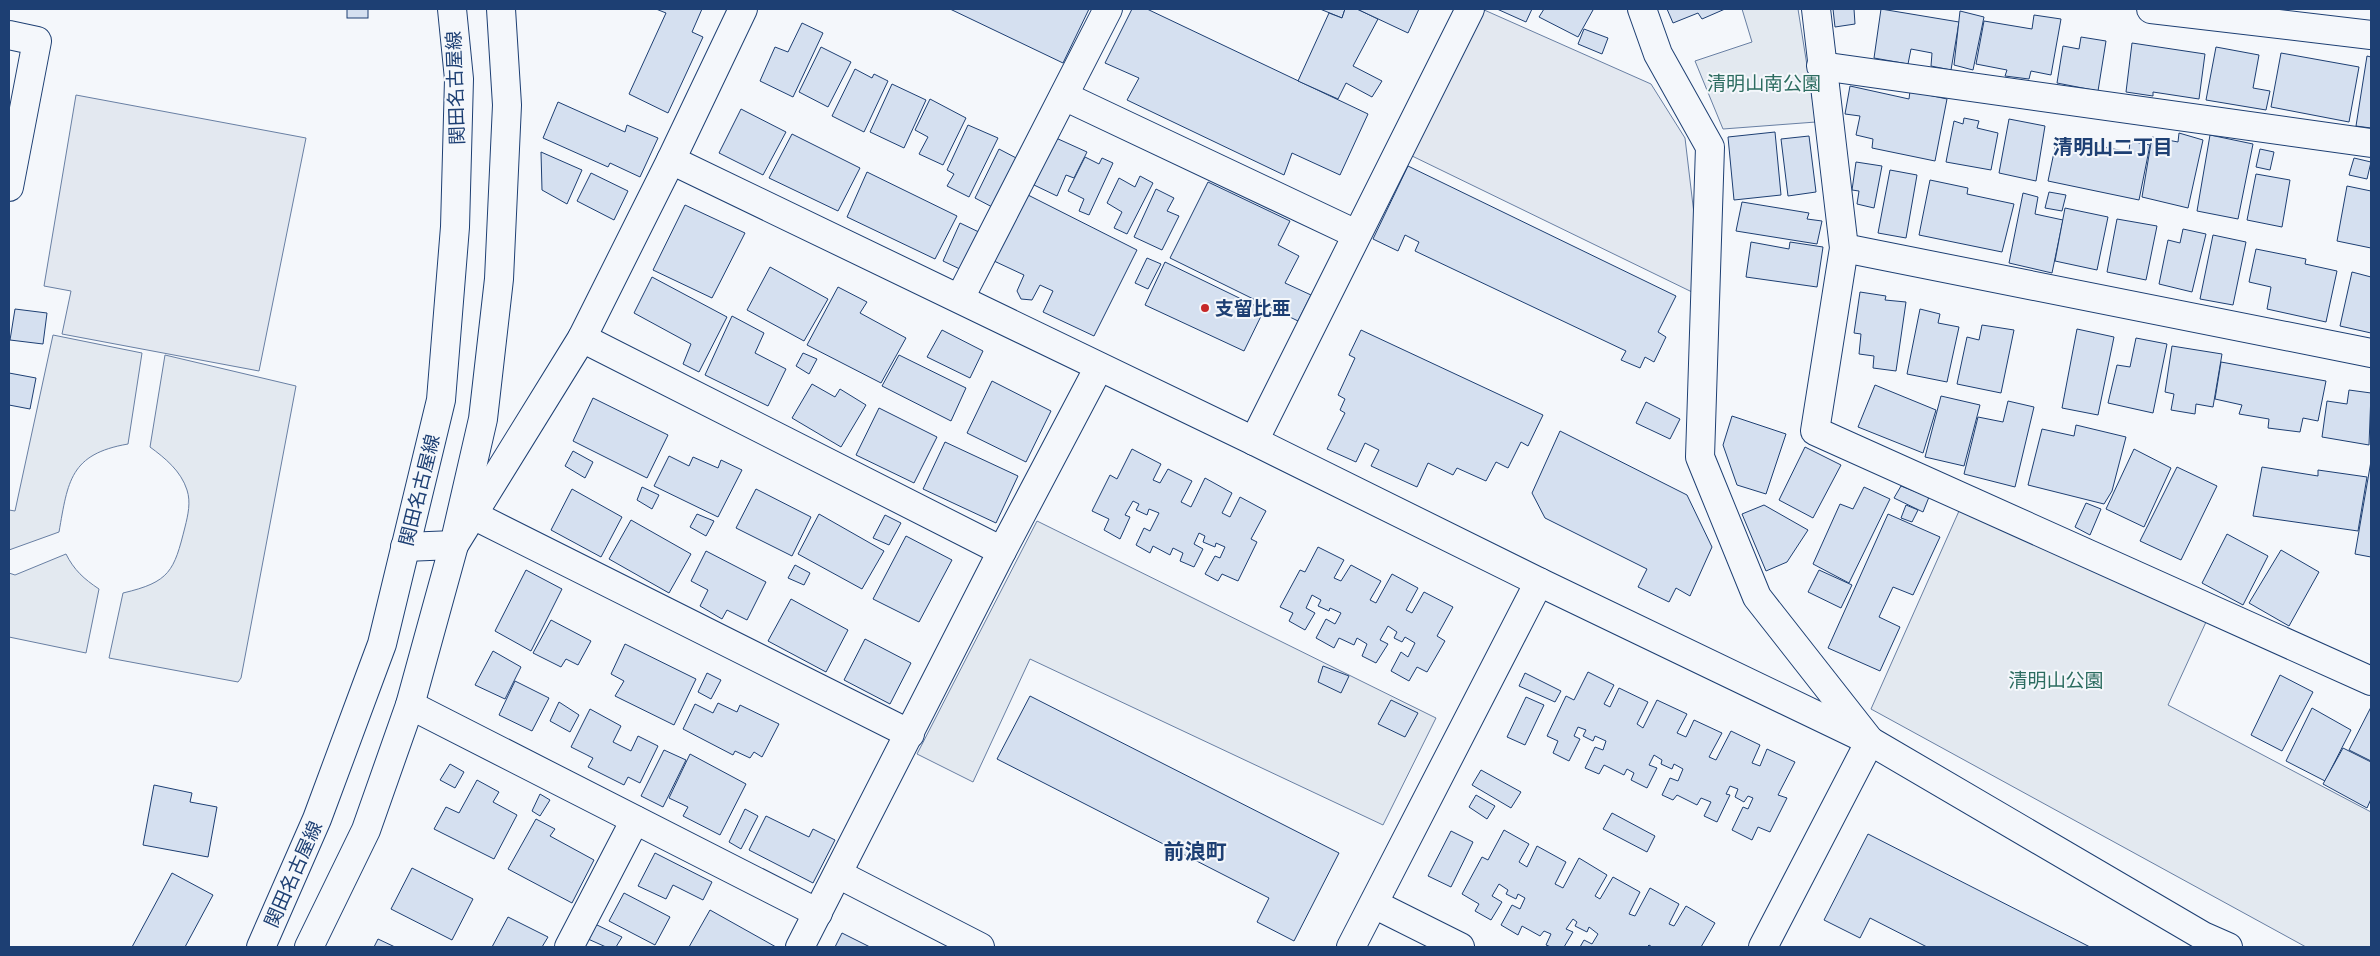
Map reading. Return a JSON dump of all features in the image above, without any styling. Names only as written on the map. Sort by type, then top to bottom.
[{"type":"street","name":"関田名古屋線","points":[[261,947],[317,819],[382,644],[441,400],[455,227],[459,79],[452,9]]},
{"type":"street","points":[[309,947],[366,830],[410,704],[454,545],[483,418],[499,279],[507,105],[501,9]]},
{"type":"street","points":[[454,545],[582,338],[671,160],[743,9]]},
{"type":"street","points":[[960,298],[1108,9]]},
{"type":"street","points":[[1254,441],[1470,9]]},
{"type":"street","points":[[1642,9],[1658,54],[1710,147],[1700,457],[1757,597],[1870,741]]},
{"type":"street","points":[[1816,9],[1821,66],[1844,248],[1815,431],[2371,681]]},
{"type":"street","points":[[2151,9],[2225,12],[2371,35]]},
{"type":"street","points":[[9,35],[37,41],[9,187]]},
{"type":"street","points":[[1821,66],[2371,142]]},
{"type":"street","points":[[1064,96],[1356,234]]},
{"type":"street","points":[[671,160],[960,298],[1539,582],[1870,741],[2200,941],[2228,947]]},
{"type":"street","points":[[1844,248],[2371,354]]},
{"type":"street","points":[[582,338],[1002,551]]},
{"type":"street","points":[[800,947],[1002,551],[1099,367]]},
{"type":"street","points":[[473,515],[910,734]]},
{"type":"street","points":[[405,547],[454,545]]},
{"type":"street","points":[[1351,947],[1539,582]]},
{"type":"street","points":[[410,704],[818,912]]},
{"type":"street","points":[[1763,947],[1870,741]]},
{"type":"street","points":[[569,947],[635,820]]},
{"type":"street","points":[[838,874],[980,947]]},
{"type":"street","points":[[1374,904],[1460,947]]},
{"type":"green space","name":"清明山南公園","points":[[1742,9],[1798,9],[1816,122],[1723,129],[1695,61],[1752,42]]},
{"type":"green space","points":[[53,335],[142,353],[128,444],[94,455],[83,463],[75,473],[65,498],[59,532],[9,550],[9,510],[15,511]]},
{"type":"green space","points":[[165,355],[296,386],[241,678],[238,682],[109,658],[123,593],[151,584],[168,572],[177,554],[188,513],[188,495],[181,477],[167,460],[150,447]]},
{"type":"green space","name":"清明山公園","points":[[1959,511],[2206,622],[2168,705],[2371,812],[2371,947],[2306,947],[1871,709]]},
{"type":"green space","points":[[1037,521],[1436,718],[1383,825],[1030,659],[973,782],[917,754]]},
{"type":"green space","points":[[66,554],[80,574],[99,589],[86,653],[9,637],[9,573],[15,575]]},
{"type":"shaded area","points":[[1482,9],[1651,84],[1685,138],[1694,214],[1692,292],[1408,154]]},
{"type":"shaded area","points":[[76,95],[306,138],[259,371],[62,334],[71,291],[44,286]]},
{"type":"building","points":[[347,9],[368,9],[368,18],[347,18]]},
{"type":"building","points":[[656,9],[702,9],[692,32],[703,37],[668,113],[629,94],[666,13]]},
{"type":"building","points":[[950,9],[1089,9],[1063,63]]},
{"type":"building","points":[[1132,9],[1147,9],[1368,114],[1340,175],[1292,153],[1284,175],[1127,100],[1139,78],[1105,63]]},
{"type":"building","points":[[1320,9],[1345,9],[1342,18]]},
{"type":"building","points":[[1345,9],[1357,9],[1378,19],[1353,66],[1382,81],[1372,97],[1346,83],[1338,99],[1298,81],[1329,13],[1342,18]]},
{"type":"building","points":[[1357,9],[1419,9],[1408,33]]},
{"type":"building","points":[[1497,9],[1532,9],[1526,22]]},
{"type":"building","points":[[1544,9],[1593,10],[1578,37],[1539,17]]},
{"type":"building","points":[[1667,9],[1725,9],[1702,19],[1698,13],[1673,23]]},
{"type":"building","points":[[1833,9],[1854,9],[1855,24],[1835,27]]},
{"type":"building","points":[[1881,9],[1959,22],[1951,70],[1931,66],[1932,53],[1911,49],[1908,64],[1874,58]]},
{"type":"building","points":[[1960,11],[1984,17],[1973,70],[1954,65]]},
{"type":"building","points":[[2034,15],[2061,19],[2051,75],[2031,71],[2029,79],[2005,76],[2007,70],[1976,64],[1984,21],[2032,29]]},
{"type":"building","points":[[802,23],[823,33],[793,97],[760,81],[775,47],[788,52]]},
{"type":"building","points":[[1584,29],[1608,38],[1602,54],[1578,44]]},
{"type":"building","points":[[2081,37],[2106,41],[2098,91],[2057,83],[2063,46],[2079,49]]},
{"type":"building","points":[[2132,43],[2205,54],[2199,99],[2153,92],[2153,96],[2126,92]]},
{"type":"building","points":[[821,47],[851,62],[828,107],[799,92]]},
{"type":"building","points":[[2216,47],[2259,55],[2253,88],[2270,91],[2266,110],[2206,100]]},
{"type":"building","points":[[2281,53],[2359,67],[2349,122],[2271,107]]},
{"type":"building","points":[[2367,56],[2371,57],[2371,128],[2356,126]]},
{"type":"building","points":[[855,69],[872,78],[874,74],[888,81],[864,132],[832,116]]},
{"type":"building","points":[[892,84],[926,100],[904,148],[870,132]]},
{"type":"building","points":[[1850,86],[1909,99],[1910,91],[1947,99],[1935,161],[1872,148],[1873,139],[1856,135],[1860,116],[1845,114]]},
{"type":"building","points":[[930,99],[966,118],[943,165],[919,154],[928,137],[915,130]]},
{"type":"building","points":[[558,102],[625,132],[627,125],[658,138],[640,177],[610,163],[608,167],[543,138]]},
{"type":"building","points":[[741,109],[786,132],[763,175],[719,153]]},
{"type":"building","points":[[1964,118],[1979,121],[1977,128],[1998,133],[1991,170],[1946,162],[1954,121],[1963,124]]},
{"type":"building","points":[[2009,119],[2045,126],[2036,181],[1999,173]]},
{"type":"building","points":[[968,125],[998,138],[969,197],[947,186],[954,174],[947,170]]},
{"type":"building","points":[[1775,132],[1781,195],[1734,200],[1728,137]]},
{"type":"building","points":[[2179,133],[2203,140],[2188,208],[2142,197],[2152,137],[2178,142]]},
{"type":"building","points":[[792,134],[860,168],[838,211],[769,178]]},
{"type":"building","points":[[2210,135],[2253,144],[2238,219],[2197,211]]},
{"type":"building","points":[[1809,136],[1816,192],[1788,196],[1781,139]]},
{"type":"building","points":[[1056,138],[1087,152],[1074,178],[1066,175],[1057,196],[1034,185]]},
{"type":"building","points":[[2057,138],[2129,152],[2130,141],[2150,145],[2139,200],[2048,181]]},
{"type":"building","points":[[999,149],[1020,160],[996,209],[975,198]]},
{"type":"building","points":[[2260,149],[2274,152],[2270,170],[2256,167]]},
{"type":"building","points":[[541,152],[582,170],[567,204],[542,190]]},
{"type":"building","points":[[1085,157],[1099,164],[1102,158],[1113,163],[1089,215],[1079,211],[1084,199],[1068,191]]},
{"type":"building","points":[[2354,158],[2371,162],[2367,179],[2349,175]]},
{"type":"building","points":[[1856,162],[1882,166],[1874,208],[1857,204],[1859,191],[1852,190]]},
{"type":"building","points":[[1408,166],[1676,296],[1658,332],[1666,337],[1654,362],[1645,357],[1640,368],[1621,360],[1626,351],[1415,251],[1419,242],[1405,235],[1398,251],[1373,239]]},
{"type":"building","points":[[1890,170],[1917,175],[1906,238],[1878,233]]},
{"type":"building","points":[[867,172],[957,216],[935,259],[847,217]]},
{"type":"building","points":[[591,173],[628,191],[614,220],[577,201]]},
{"type":"building","points":[[2256,174],[2290,180],[2282,227],[2247,220]]},
{"type":"building","points":[[1140,176],[1153,183],[1127,234],[1114,228],[1122,212],[1107,203],[1119,178],[1135,187]]},
{"type":"building","points":[[1930,180],[1968,188],[1967,194],[2014,204],[2002,252],[1919,235]]},
{"type":"building","points":[[1208,182],[1290,221],[1278,245],[1299,256],[1285,283],[1311,295],[1298,321],[1170,258]]},
{"type":"building","points":[[2347,186],[2371,191],[2371,248],[2337,241]]},
{"type":"building","points":[[1156,189],[1174,198],[1167,211],[1179,216],[1162,250],[1134,237]]},
{"type":"building","points":[[2049,192],[2066,195],[2062,211],[2045,208]]},
{"type":"building","points":[[2023,193],[2038,197],[2035,214],[2063,220],[2052,273],[2009,263]]},
{"type":"building","points":[[1028,195],[1137,250],[1094,336],[1043,312],[1053,291],[1040,285],[1032,300],[1021,299],[1017,291],[1024,275],[994,261]]},
{"type":"building","points":[[1742,202],[1809,213],[1807,219],[1822,221],[1817,244],[1736,231]]},
{"type":"building","points":[[685,205],[745,233],[712,298],[653,270]]},
{"type":"building","points":[[2065,208],[2108,217],[2097,270],[2055,261]]},
{"type":"building","points":[[2117,219],[2157,226],[2146,280],[2107,272]]},
{"type":"building","points":[[960,223],[983,234],[964,271],[943,261]]},
{"type":"building","points":[[2183,229],[2206,234],[2192,292],[2159,284],[2168,240],[2180,243]]},
{"type":"building","points":[[2213,235],[2246,242],[2233,305],[2200,299]]},
{"type":"building","points":[[1751,242],[1789,249],[1790,242],[1823,247],[1817,287],[1746,277]]},
{"type":"building","points":[[2256,249],[2306,259],[2305,264],[2337,271],[2326,322],[2267,309],[2271,287],[2249,282]]},
{"type":"building","points":[[1147,258],[1161,264],[1148,289],[1135,283]]},
{"type":"building","name":"支留比亜","points":[[1165,262],[1264,310],[1244,351],[1145,305]]},
{"type":"building","points":[[770,267],[828,299],[804,341],[747,310]]},
{"type":"building","points":[[2352,272],[2371,277],[2371,333],[2340,326]]},
{"type":"building","points":[[652,277],[727,317],[699,372],[683,364],[691,344],[634,313]]},
{"type":"building","points":[[838,287],[867,302],[860,313],[906,338],[881,383],[807,345]]},
{"type":"building","points":[[1860,292],[1886,296],[1885,300],[1906,302],[1896,371],[1873,368],[1874,356],[1859,354],[1861,334],[1854,333]]},
{"type":"building","points":[[15,309],[47,313],[43,344],[10,340]]},
{"type":"building","points":[[1920,309],[1940,314],[1938,323],[1959,327],[1947,382],[1907,374]]},
{"type":"building","points":[[732,316],[764,333],[755,353],[786,369],[768,406],[705,375]]},
{"type":"building","points":[[1982,325],[2014,330],[2001,393],[1957,384],[1967,337],[1979,340]]},
{"type":"building","points":[[2077,329],[2114,337],[2098,415],[2062,408]]},
{"type":"building","points":[[942,330],[983,351],[970,378],[927,357]]},
{"type":"building","points":[[1361,330],[1543,415],[1528,446],[1521,442],[1508,468],[1496,462],[1486,481],[1457,468],[1453,475],[1428,463],[1417,487],[1371,466],[1379,450],[1365,443],[1356,462],[1327,449],[1345,413],[1340,410],[1345,399],[1338,395],[1355,358],[1349,355]]},
{"type":"building","points":[[2136,338],[2167,344],[2153,413],[2108,403],[2117,365],[2130,367]]},
{"type":"building","points":[[2172,346],[2222,354],[2213,407],[2196,404],[2195,414],[2171,410],[2174,394],[2165,392]]},
{"type":"building","points":[[803,353],[817,359],[809,374],[796,366]]},
{"type":"building","points":[[899,355],[966,388],[951,421],[882,386]]},
{"type":"building","points":[[2221,362],[2326,381],[2318,421],[2303,418],[2300,432],[2268,428],[2269,419],[2239,414],[2242,405],[2215,399]]},
{"type":"building","points":[[9,373],[36,378],[30,409],[9,405]]},
{"type":"building","points":[[992,381],[1051,411],[1026,462],[967,433]]},
{"type":"building","points":[[812,384],[835,397],[840,389],[866,405],[841,447],[792,418]]},
{"type":"building","points":[[1875,385],[1936,410],[1923,453],[1858,427]]},
{"type":"building","points":[[2349,390],[2371,393],[2369,445],[2322,437],[2327,401],[2347,404]]},
{"type":"building","points":[[1941,396],[1980,405],[1964,466],[1925,457]]},
{"type":"building","points":[[593,398],[668,435],[647,478],[573,441]]},
{"type":"building","points":[[2008,401],[2034,407],[2015,487],[1964,474],[1978,417],[2003,422]]},
{"type":"building","points":[[1646,402],[1680,419],[1670,439],[1636,423]]},
{"type":"building","points":[[879,408],[937,437],[914,483],[856,455]]},
{"type":"building","points":[[1732,416],[1786,434],[1766,494],[1737,485],[1723,445]]},
{"type":"building","points":[[2076,425],[2126,437],[2112,491],[2104,504],[2028,485],[2042,429],[2074,436]]},
{"type":"building","points":[[1560,431],[1687,495],[1712,547],[1690,596],[1676,588],[1669,602],[1638,587],[1647,569],[1545,518],[1532,493]]},
{"type":"building","points":[[945,442],[1018,476],[996,523],[923,489]]},
{"type":"building","points":[[1805,447],[1841,465],[1813,518],[1779,500]]},
{"type":"building","points":[[1132,449],[1161,464],[1153,480],[1160,483],[1168,469],[1192,481],[1181,502],[1191,507],[1205,478],[1232,493],[1222,513],[1230,517],[1240,497],[1266,511],[1251,539],[1257,542],[1238,581],[1222,574],[1218,581],[1205,574],[1215,556],[1220,558],[1225,547],[1216,543],[1215,547],[1203,542],[1205,536],[1199,533],[1194,544],[1203,549],[1194,567],[1180,561],[1183,553],[1173,548],[1170,555],[1153,546],[1150,553],[1136,545],[1144,528],[1150,531],[1159,513],[1149,509],[1147,515],[1136,510],[1139,504],[1133,501],[1125,515],[1130,517],[1120,539],[1104,530],[1109,519],[1092,511],[1110,475],[1117,479]]},
{"type":"building","points":[[2134,449],[2171,468],[2144,527],[2106,509]]},
{"type":"building","points":[[573,451],[593,462],[585,478],[565,466]]},
{"type":"building","points":[[669,456],[689,466],[693,457],[718,468],[721,460],[742,470],[718,517],[654,486]]},
{"type":"building","points":[[2371,461],[2371,557],[2355,554]]},
{"type":"building","points":[[2177,467],[2217,486],[2181,560],[2140,541]]},
{"type":"building","points":[[2262,467],[2318,476],[2318,470],[2367,477],[2358,531],[2253,516]]},
{"type":"building","points":[[1901,486],[1929,497],[1923,512],[1894,498]]},
{"type":"building","points":[[642,487],[659,495],[652,509],[637,500]]},
{"type":"building","points":[[1864,487],[1890,499],[1849,583],[1813,564],[1840,504],[1853,509]]},
{"type":"building","points":[[572,489],[622,517],[601,557],[551,530]]},
{"type":"building","points":[[756,489],[811,517],[792,556],[736,528]]},
{"type":"building","points":[[2086,503],[2101,509],[2090,535],[2075,527]]},
{"type":"building","points":[[1764,505],[1808,530],[1787,562],[1766,571],[1742,514]]},
{"type":"building","points":[[1906,505],[1918,510],[1912,522],[1901,518]]},
{"type":"building","points":[[697,514],[714,521],[706,536],[690,527]]},
{"type":"building","points":[[819,514],[884,551],[862,589],[798,554]]},
{"type":"building","points":[[1888,514],[1940,537],[1913,595],[1893,587],[1879,617],[1900,627],[1880,671],[1828,648]]},
{"type":"building","points":[[885,515],[901,523],[889,545],[873,538]]},
{"type":"building","points":[[631,520],[691,554],[669,593],[609,559]]},
{"type":"building","points":[[2227,534],[2268,556],[2243,605],[2202,583]]},
{"type":"building","points":[[906,536],[952,560],[919,622],[873,599]]},
{"type":"building","points":[[1318,547],[1344,560],[1334,578],[1341,581],[1351,565],[1381,581],[1370,600],[1376,603],[1392,574],[1418,588],[1406,610],[1412,613],[1424,592],[1453,607],[1437,636],[1445,641],[1427,672],[1417,667],[1409,681],[1391,671],[1401,652],[1408,657],[1415,643],[1405,637],[1402,642],[1394,638],[1397,632],[1388,626],[1380,640],[1388,644],[1376,663],[1362,656],[1367,644],[1357,638],[1354,645],[1339,638],[1334,648],[1316,638],[1326,619],[1335,624],[1341,613],[1330,608],[1329,611],[1318,606],[1321,600],[1312,595],[1306,608],[1315,613],[1305,630],[1289,621],[1293,613],[1280,607],[1300,570],[1305,572]]},
{"type":"building","points":[[2281,550],[2319,572],[2289,626],[2249,603]]},
{"type":"building","points":[[706,551],[766,582],[747,620],[727,610],[722,619],[700,606],[708,590],[691,581]]},
{"type":"building","points":[[795,565],[810,573],[804,585],[788,578]]},
{"type":"building","points":[[526,570],[562,589],[531,651],[495,631]]},
{"type":"building","points":[[1819,570],[1852,585],[1841,608],[1808,592]]},
{"type":"building","points":[[791,599],[848,630],[826,672],[768,641]]},
{"type":"building","points":[[551,620],[591,641],[578,665],[566,659],[561,667],[533,653]]},
{"type":"building","points":[[865,639],[911,663],[890,704],[844,680]]},
{"type":"building","points":[[625,644],[696,679],[674,725],[615,696],[624,681],[611,674]]},
{"type":"building","points":[[493,651],[521,667],[505,699],[475,685]]},
{"type":"building","points":[[1323,666],[1349,676],[1341,693],[1318,682]]},
{"type":"building","points":[[1588,672],[1614,685],[1604,704],[1610,707],[1619,688],[1648,702],[1637,724],[1643,728],[1657,700],[1687,714],[1677,733],[1686,737],[1694,720],[1722,733],[1709,757],[1716,760],[1731,731],[1760,745],[1752,763],[1760,766],[1767,749],[1795,762],[1778,795],[1787,798],[1770,832],[1758,827],[1752,840],[1732,830],[1743,807],[1748,809],[1753,798],[1748,796],[1744,802],[1735,797],[1738,789],[1730,786],[1726,794],[1730,795],[1717,822],[1704,816],[1711,802],[1701,798],[1697,805],[1677,795],[1673,800],[1662,795],[1670,778],[1678,781],[1683,769],[1674,764],[1672,769],[1661,764],[1662,760],[1654,755],[1649,765],[1657,768],[1647,788],[1631,780],[1634,773],[1627,769],[1624,775],[1604,765],[1599,774],[1585,768],[1595,747],[1603,750],[1606,741],[1595,736],[1593,741],[1583,736],[1586,730],[1578,727],[1574,736],[1580,739],[1569,761],[1553,753],[1558,741],[1547,736],[1566,696],[1574,700]]},
{"type":"building","points":[[707,673],[721,680],[711,699],[698,692]]},
{"type":"building","points":[[1525,673],[1561,691],[1555,702],[1519,686]]},
{"type":"building","points":[[2280,675],[2313,692],[2282,751],[2251,735]]},
{"type":"building","points":[[515,681],[549,698],[532,731],[499,715]]},
{"type":"building","points":[[1030,696],[1339,853],[1294,941],[1257,922],[1269,898],[997,759]]},
{"type":"building","points":[[1526,697],[1544,705],[1525,745],[1507,737]]},
{"type":"building","points":[[1391,700],[1418,713],[1405,737],[1378,724]]},
{"type":"building","points":[[559,702],[579,715],[570,732],[550,721]]},
{"type":"building","points":[[718,703],[737,712],[740,705],[779,724],[762,757],[754,752],[750,758],[735,751],[733,755],[683,729],[695,704],[713,713]]},
{"type":"building","points":[[2371,707],[2371,761],[2349,750]]},
{"type":"building","points":[[2312,708],[2351,730],[2325,781],[2286,761]]},
{"type":"building","points":[[590,709],[621,726],[613,742],[631,751],[638,736],[658,746],[640,783],[628,777],[624,785],[588,767],[593,758],[571,747]]},
{"type":"building","points":[[2343,748],[2371,762],[2371,799],[2367,808],[2323,784]]},
{"type":"building","points":[[664,750],[686,760],[663,807],[641,796]]},
{"type":"building","points":[[690,754],[746,784],[720,835],[683,816],[688,807],[669,798]]},
{"type":"building","points":[[450,764],[464,772],[455,788],[440,780]]},
{"type":"building","points":[[1481,770],[1521,792],[1511,808],[1472,785]]},
{"type":"building","points":[[477,780],[499,792],[493,802],[517,815],[494,859],[434,829],[446,807],[459,813]]},
{"type":"building","points":[[154,785],[192,793],[190,802],[217,807],[208,857],[143,845]]},
{"type":"building","points":[[540,794],[550,800],[540,816],[532,811]]},
{"type":"building","points":[[1476,795],[1495,806],[1487,819],[1469,807]]},
{"type":"building","points":[[745,809],[758,816],[741,849],[729,842]]},
{"type":"building","points":[[1612,813],[1655,836],[1647,852],[1603,829]]},
{"type":"building","points":[[766,816],[809,837],[813,829],[835,840],[813,883],[749,850]]},
{"type":"building","points":[[536,819],[555,829],[550,836],[594,860],[572,903],[508,869]]},
{"type":"building","points":[[1504,830],[1529,844],[1519,862],[1527,867],[1537,846],[1566,862],[1555,884],[1563,888],[1579,858],[1607,875],[1595,896],[1600,899],[1613,877],[1640,892],[1629,914],[1635,916],[1650,888],[1679,904],[1669,924],[1674,926],[1686,906],[1715,923],[1701,947],[1652,947],[1649,945],[1647,947],[1580,947],[1584,940],[1592,944],[1598,934],[1589,927],[1587,932],[1575,926],[1577,922],[1573,919],[1566,929],[1573,932],[1564,947],[1546,945],[1551,934],[1544,931],[1540,936],[1522,926],[1518,935],[1501,925],[1512,905],[1520,909],[1525,898],[1518,894],[1516,899],[1506,894],[1508,890],[1499,884],[1492,896],[1502,902],[1491,920],[1475,911],[1479,904],[1462,894],[1482,857],[1488,860]]},
{"type":"building","points":[[1451,831],[1473,842],[1451,887],[1428,876]]},
{"type":"building","points":[[1868,834],[2090,947],[1927,947],[1870,918],[1860,938],[1824,920]]},
{"type":"building","points":[[655,853],[712,882],[703,900],[673,885],[666,899],[638,886]]},
{"type":"building","points":[[412,868],[473,899],[452,940],[391,909]]},
{"type":"building","points":[[172,873],[213,895],[185,947],[132,947]]},
{"type":"building","points":[[624,893],[670,917],[655,945],[609,921]]},
{"type":"building","points":[[710,910],[776,947],[689,947]]},
{"type":"building","points":[[508,917],[548,937],[542,947],[492,947]]},
{"type":"building","points":[[595,924],[622,937],[616,947],[606,947],[588,939]]},
{"type":"building","points":[[842,933],[870,947],[835,947]]},
{"type":"building","points":[[378,939],[395,947],[374,947]]},
{"type":"place","name":"支留比亜","points":[[1205,308]]},
{"type":"district","name":"清明山二丁目","points":[[2113,147]]},
{"type":"district","name":"前浪町","points":[[1195,852]]}]
